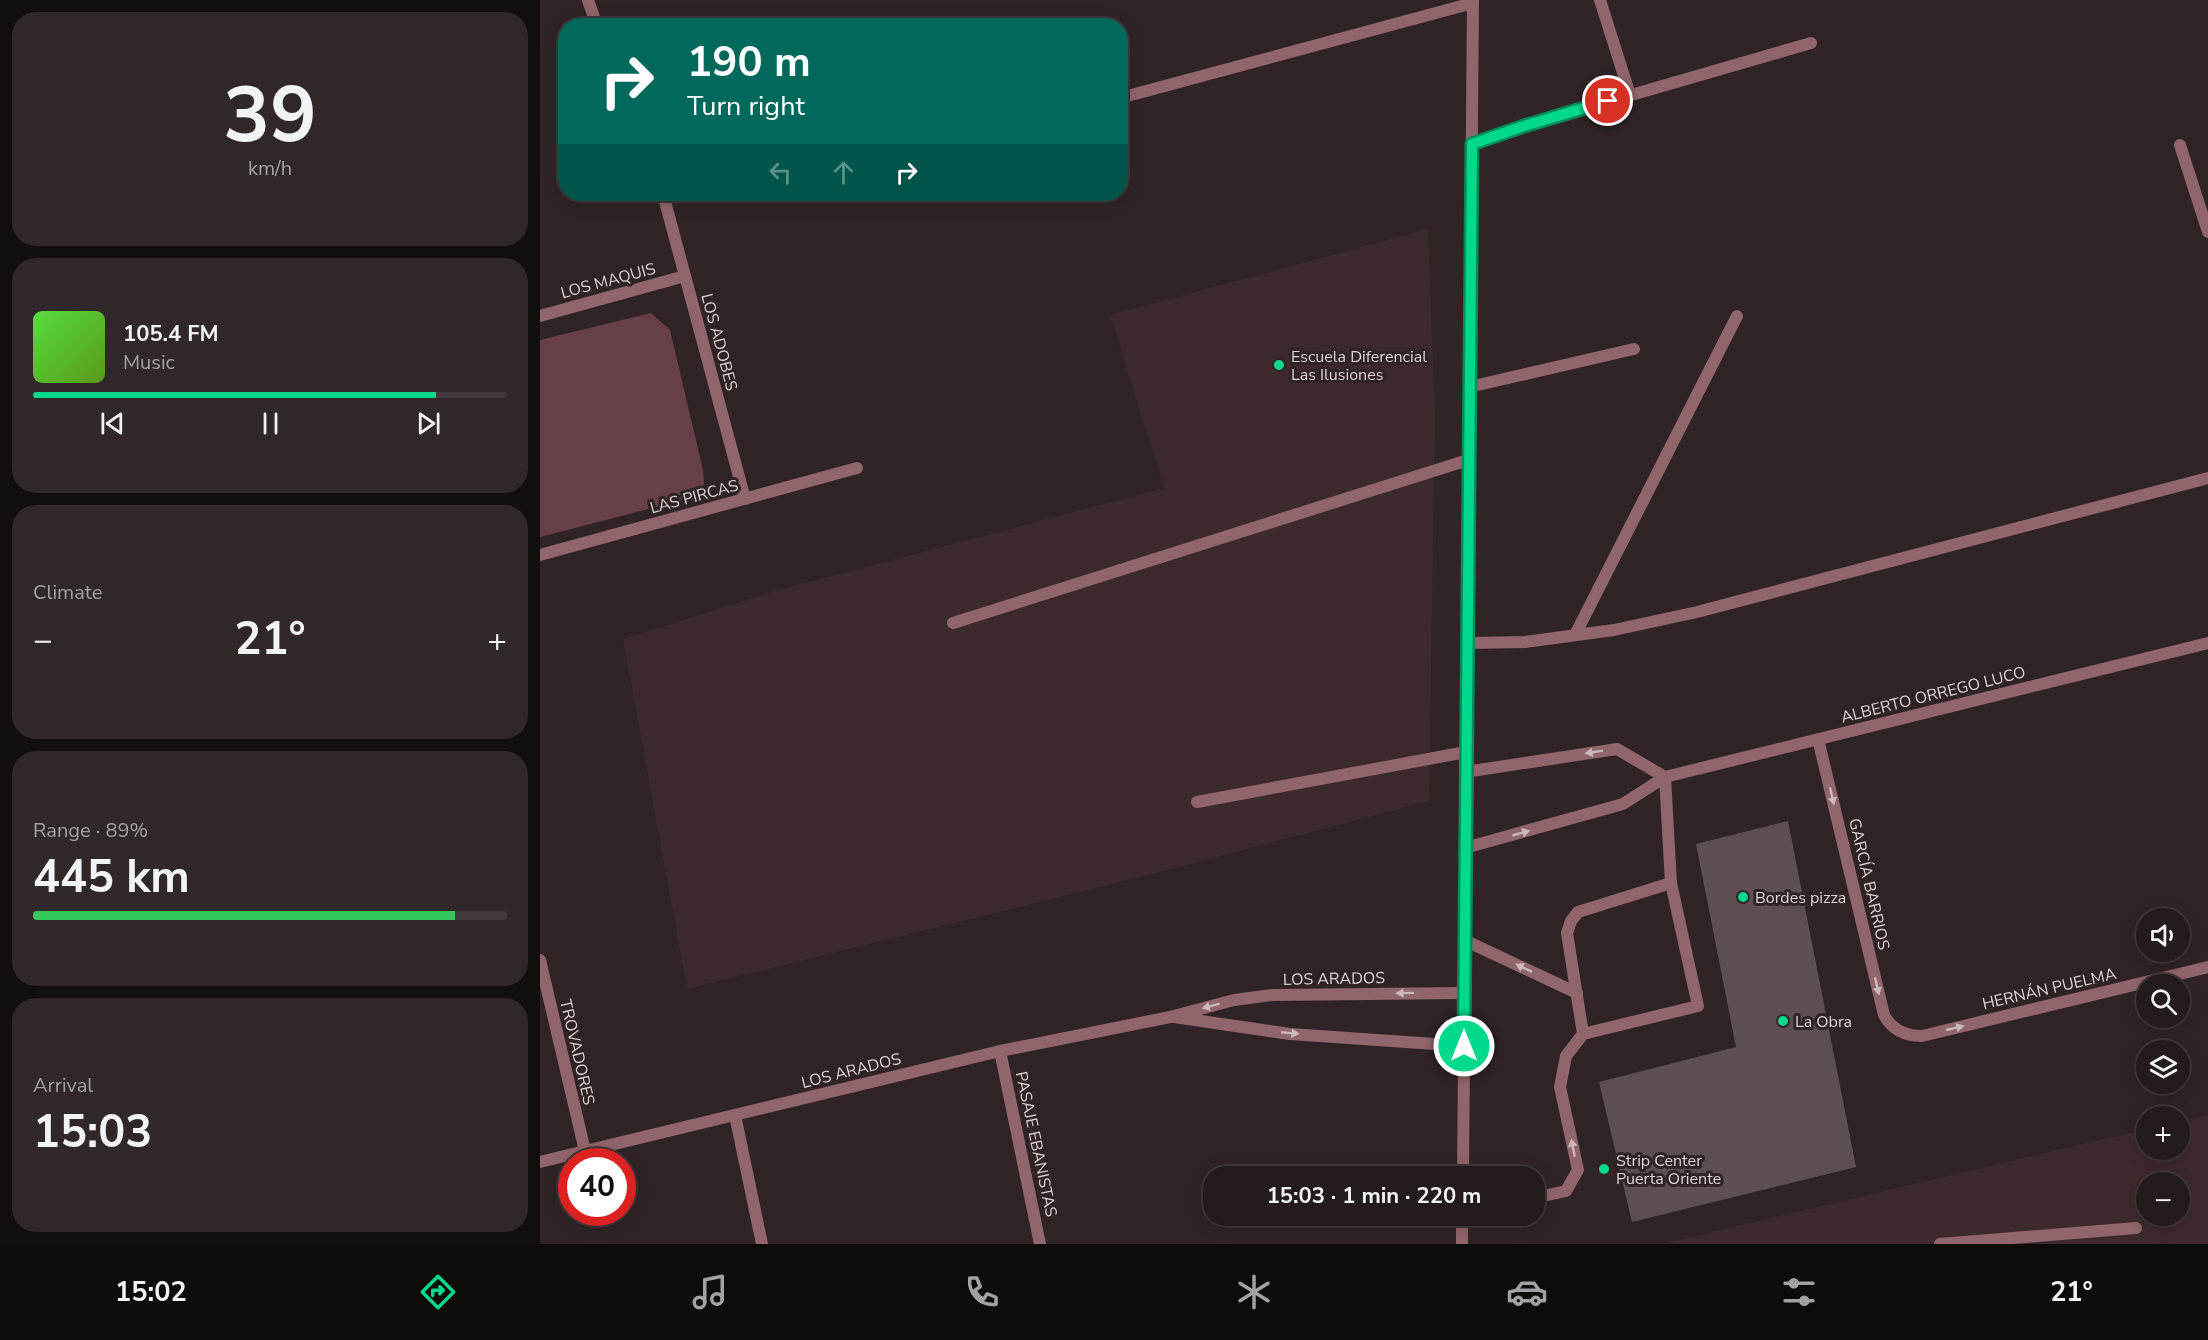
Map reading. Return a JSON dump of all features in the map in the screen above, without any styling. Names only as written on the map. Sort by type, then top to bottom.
[{"type":"street","points":[[588,0],[594,18]]},
{"type":"street","points":[[1600,0],[1630,95]]},
{"type":"street","points":[[1128,96],[1473,1],[1463,1166]]},
{"type":"street","points":[[1472,144],[1524,126],[1811,43]]},
{"type":"street","points":[[2180,145],[2208,232]]},
{"type":"street","name":"LOS ADOBES","points":[[665,201],[745,499]]},
{"type":"street","name":"LOS MAQUIS","points":[[540,316],[685,276]]},
{"type":"street","points":[[1575,635],[1737,316]]},
{"type":"street","points":[[1469,387],[1634,349]]},
{"type":"street","points":[[953,622],[1468,460]]},
{"type":"street","name":"LAS PIRCAS","points":[[540,555],[857,468]]},
{"type":"street","points":[[1467,643],[1525,642],[1614,630],[1697,612],[2208,478]]},
{"type":"street","name":"ALBERTO ORREGO LUCO","points":[[1465,848],[1623,804],[1665,777],[2208,643]]},
{"type":"street","name":"GARCÍA BARRIOS","points":[[1818,739],[1884,1015],[1887,1022],[1899,1031]]},
{"type":"street","points":[[1465,772],[1617,749],[1665,777],[1671,883],[1698,1006],[1582,1034],[1566,1056],[1560,1087],[1578,1170],[1566,1191],[1545,1196]]},
{"type":"street","points":[[1197,801],[1466,752]]},
{"type":"street","points":[[1582,1034],[1568,933],[1571,921],[1578,912],[1671,883]]},
{"type":"street","points":[[1464,940],[1576,993]]},
{"type":"street","name":"TROVADORES","points":[[540,960],[584,1148]]},
{"type":"street","name":"HERNÁN PUELMA","points":[[1899,1031],[1906,1035],[1922,1036],[2208,967]]},
{"type":"street","name":"LOS ARADOS","points":[[598,1148],[1000,1051],[1170,1017],[1234,1000],[1272,995],[1464,993]]},
{"type":"street","name":"LOS ARADOS","points":[[1170,1017],[1290,1034],[1464,1046]]},
{"type":"street","name":"PASAJE EBANISTAS","points":[[1000,1051],[1040,1244]]},
{"type":"street","points":[[735,1115],[762,1244]]},
{"type":"street","name":"LOS ARADOS","points":[[540,1162],[558,1158]]},
{"type":"street","points":[[1462,1226],[1462,1244]]},
{"type":"street","points":[[1940,1244],[2136,1228]]},
{"type":"shaded area","points":[[1428,229],[1435,416],[1429,801],[1152,874],[687,989],[623,639],[775,591],[1164,488],[1110,315]]},
{"type":"shaded area","points":[[651,313],[670,330],[703,470],[704,485],[691,498],[540,537],[540,340]]},
{"type":"shaded area","points":[[2208,1115],[2208,1244],[1661,1244],[2136,1131],[2136,1160],[2190,1160],[2190,1120]]},
{"type":"building","points":[[1788,821],[1856,1167],[1632,1222],[1599,1082],[1736,1047],[1696,844]]},
{"type":"place","name":"Escuela Diferencial Las Ilusiones","points":[[1279,365]]},
{"type":"place","name":"Bordes pizza","points":[[1743,897]]},
{"type":"place","name":"La Obra","points":[[1783,1021]]},
{"type":"place","name":"Strip Center Puerta Oriente","points":[[1604,1169]]},
{"type":"route","points":[[1464,1046],[1472,144],[1608,101]]}]
